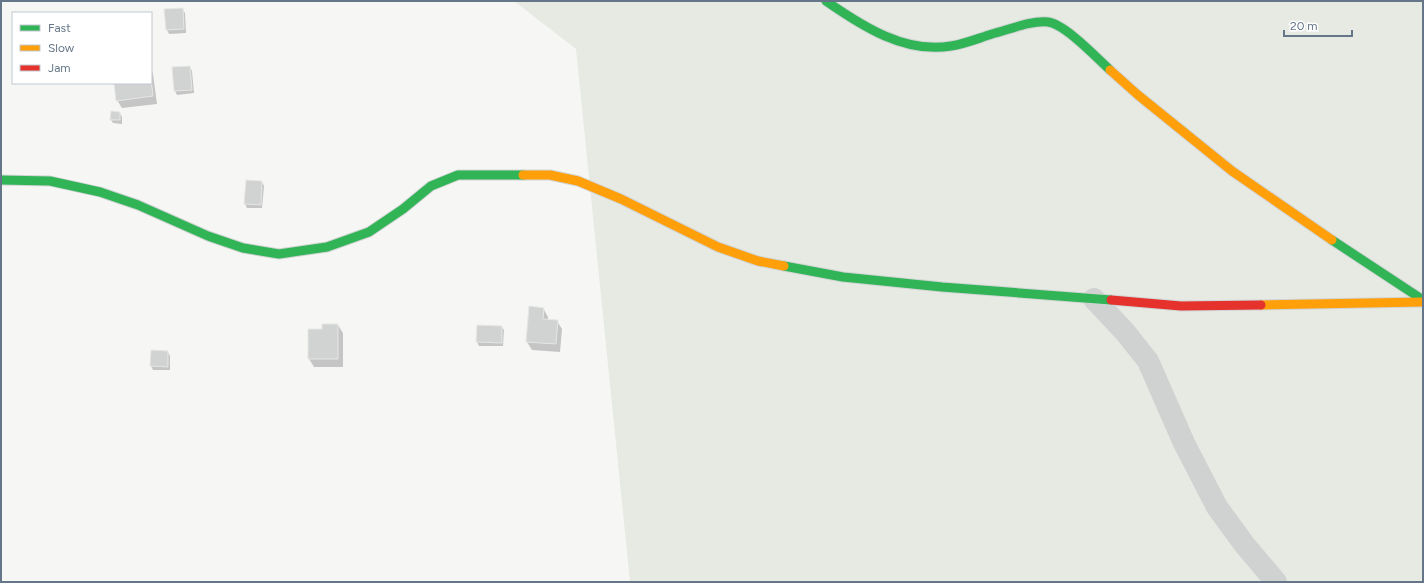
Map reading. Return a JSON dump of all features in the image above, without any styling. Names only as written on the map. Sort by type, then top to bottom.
[{"type":"street","points":[[826,1],[853,20],[890,38],[919,47],[951,46],[1033,23],[1049,22],[1064,29],[1138,95],[1232,171],[1423,301]]},
{"type":"street","points":[[1,180],[50,181],[100,192],[138,205],[208,236],[236,246],[279,254],[327,247],[369,232],[403,209],[431,186],[458,175],[550,175],[578,181],[621,199],[718,248],[758,261],[844,276],[942,287],[1181,306],[1423,301]]},
{"type":"street","points":[[1094,299],[1125,332],[1148,361],[1184,443],[1217,507],[1244,544],[1276,582]]},
{"type":"shaded area","points":[[514,1],[1423,1],[1423,582],[630,582],[576,49]]},
{"type":"building","points":[[183,8],[184,29],[166,30],[164,9]]},
{"type":"building","points":[[190,66],[192,90],[174,91],[172,67]]},
{"type":"building","points":[[114,84],[152,84],[153,96],[116,101]]},
{"type":"building","points":[[111,111],[120,112],[120,120],[110,120]]},
{"type":"building","points":[[246,180],[262,181],[261,205],[244,204]]},
{"type":"building","points":[[529,306],[544,308],[543,319],[558,320],[556,344],[526,342]]},
{"type":"building","points":[[322,324],[338,324],[338,359],[308,359],[308,329],[322,329]]},
{"type":"building","points":[[477,325],[502,326],[502,343],[476,342]]},
{"type":"building","points":[[151,350],[168,351],[168,367],[150,366]]},
{"type":"traffic: fast","points":[[826,1],[854,20],[885,36],[917,46],[951,46],[1035,22],[1048,22],[1055,24],[1072,35],[1110,70]]},
{"type":"traffic: fast","points":[[1,180],[50,181],[100,192],[138,205],[208,236],[243,248],[279,254],[327,247],[369,232],[403,209],[431,186],[458,175],[523,175]]},
{"type":"traffic: fast","points":[[1332,240],[1423,300]]},
{"type":"traffic: fast","points":[[784,266],[843,277],[942,287],[1111,300]]},
{"type":"traffic: slow","points":[[1110,70],[1138,95],[1232,171],[1332,240]]},
{"type":"traffic: slow","points":[[523,175],[550,175],[578,181],[621,199],[718,247],[758,261],[784,266]]},
{"type":"traffic: slow","points":[[1261,305],[1423,302]]},
{"type":"traffic: jam","points":[[1111,300],[1181,306],[1261,305]]}]
